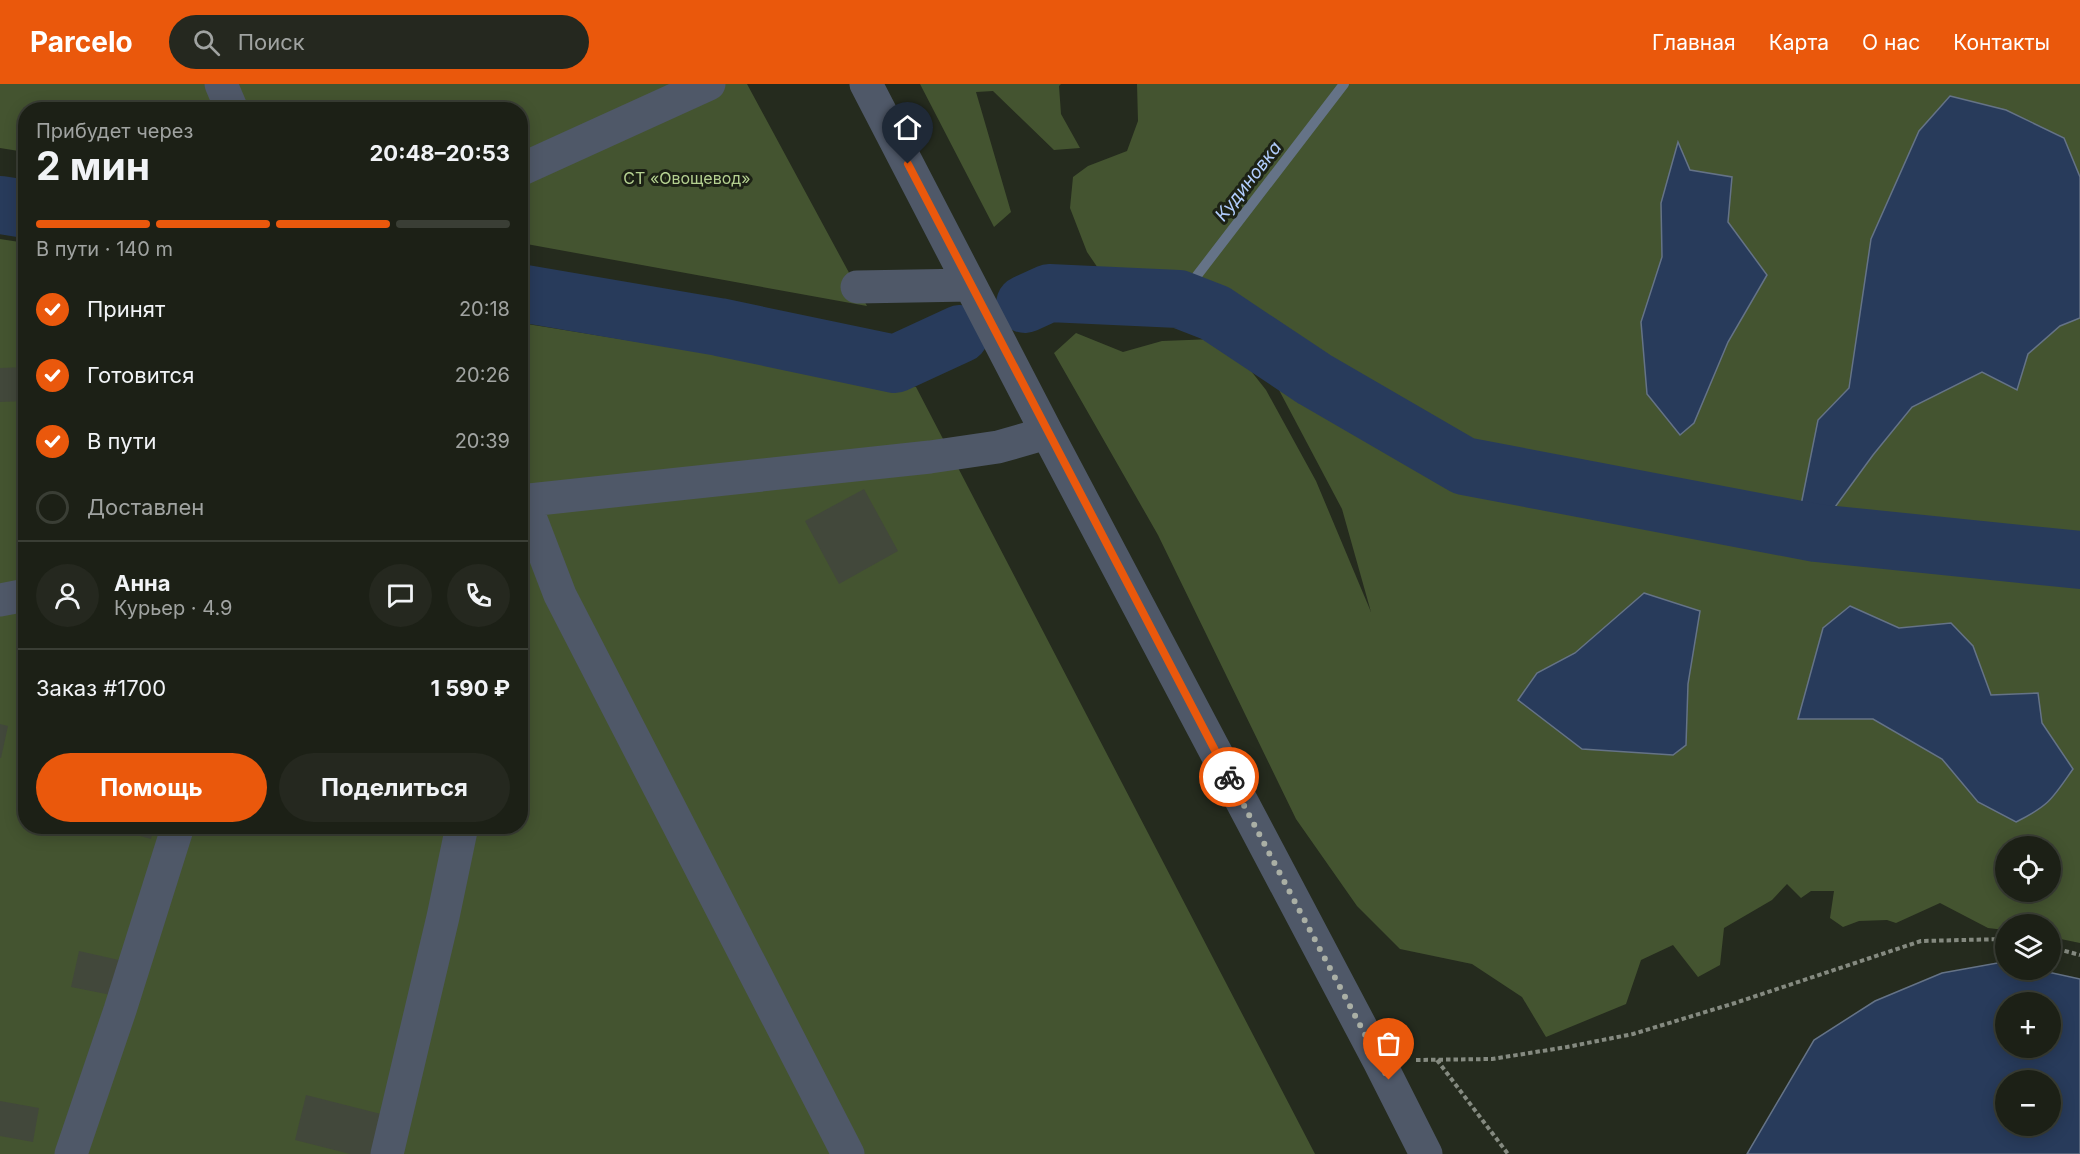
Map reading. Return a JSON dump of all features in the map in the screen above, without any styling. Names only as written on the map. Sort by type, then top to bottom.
[{"type":"street","points":[[221,84],[229,102]]},
{"type":"street","points":[[528,166],[710,84]]},
{"type":"street","points":[[866,84],[1426,1154]]},
{"type":"street","points":[[857,287],[970,285]]},
{"type":"street","points":[[528,508],[999,447],[1047,433]]},
{"type":"street","points":[[528,523],[560,596],[848,1154]]},
{"type":"street","points":[[0,600],[18,597]]},
{"type":"street","points":[[70,1154],[120,1010],[175,834]]},
{"type":"street","points":[[387,1154],[460,834]]},
{"type":"path","points":[[1379,1061],[1492,1059],[1633,1034],[1735,1003],[1921,941],[1995,939]]},
{"type":"path","points":[[2061,950],[2080,955]]},
{"type":"path","points":[[1436,1060],[1508,1154]]},
{"type":"green space","name":"СТ «Овощевод»","points":[[0,84],[747,84],[867,306],[528,244],[528,102],[18,102],[18,151],[0,148]]},
{"type":"green space","points":[[920,84],[1061,84],[1059,86],[1061,114],[1080,148],[1054,150],[993,91],[976,92],[1011,212],[994,227]]},
{"type":"green space","points":[[1137,84],[2080,84],[2080,943],[2061,939],[2061,914],[1995,914],[1995,929],[1988,928],[1940,903],[1896,923],[1887,920],[1859,921],[1843,927],[1830,918],[1834,891],[1811,891],[1801,898],[1787,884],[1772,900],[1724,928],[1720,965],[1698,977],[1673,945],[1641,960],[1626,1004],[1546,1037],[1522,997],[1472,964],[1400,949],[1357,906],[1296,819],[1158,535],[1054,353],[1076,333],[1123,352],[1162,341],[1214,339],[1240,357],[1266,390],[1316,481],[1371,612],[1342,509],[1251,337],[1215,313],[1179,299],[1117,296],[1087,252],[1070,208],[1073,177],[1088,166],[1127,151],[1138,121]]},
{"type":"green space","points":[[0,239],[18,242],[18,834],[528,834],[528,324],[916,387],[1315,1154],[0,1154]]},
{"type":"water","points":[[1950,96],[2006,110],[2064,138],[2080,177],[2080,318],[2060,326],[2028,354],[2017,390],[1982,372],[1912,407],[1873,455],[1816,533],[1801,505],[1818,420],[1849,388],[1871,239],[1919,131]]},
{"type":"water","points":[[1678,142],[1690,170],[1732,177],[1728,222],[1767,275],[1728,342],[1694,423],[1680,435],[1647,394],[1641,322],[1662,257],[1661,203]]},
{"type":"water","points":[[1644,593],[1700,611],[1688,684],[1686,745],[1673,755],[1582,749],[1518,700],[1537,673],[1575,653]]},
{"type":"water","points":[[1850,606],[1899,628],[1951,623],[1973,646],[1991,695],[2038,693],[2042,723],[2073,769],[2060,788],[2043,806],[2016,822],[1978,802],[1942,759],[1873,719],[1798,719],[1823,628]]},
{"type":"water","points":[[1995,963],[1995,980],[2061,980],[2061,975],[2080,979],[2080,1154],[1747,1154],[1814,1040],[1875,1001],[1942,973]]},
{"type":"building","points":[[18,367],[18,401],[0,402],[0,368]]},
{"type":"building","points":[[864,489],[898,551],[839,584],[805,521]]},
{"type":"building","points":[[0,724],[8,726],[1,758],[0,758]]},
{"type":"building","points":[[133,834],[152,834],[151,839]]},
{"type":"building","points":[[79,951],[119,960],[111,995],[71,987]]},
{"type":"building","points":[[306,1095],[381,1114],[371,1154],[350,1154],[295,1140]]},
{"type":"building","points":[[0,1101],[39,1108],[33,1142],[0,1136]]},
{"type":"waterway","name":"Кудиновка","points":[[1179,299],[1344,84]]},
{"type":"waterway","points":[[0,205],[18,208]]},
{"type":"waterway","points":[[1025,304],[1049,293],[1179,299],[1215,313],[1314,379],[1464,466],[1816,533],[2080,560]]},
{"type":"waterway","points":[[528,294],[719,327],[895,364],[960,334]]},
{"type":"way so far","points":[[1229,777],[1389,1080]]},
{"type":"route","points":[[908,164],[1229,777]]}]
